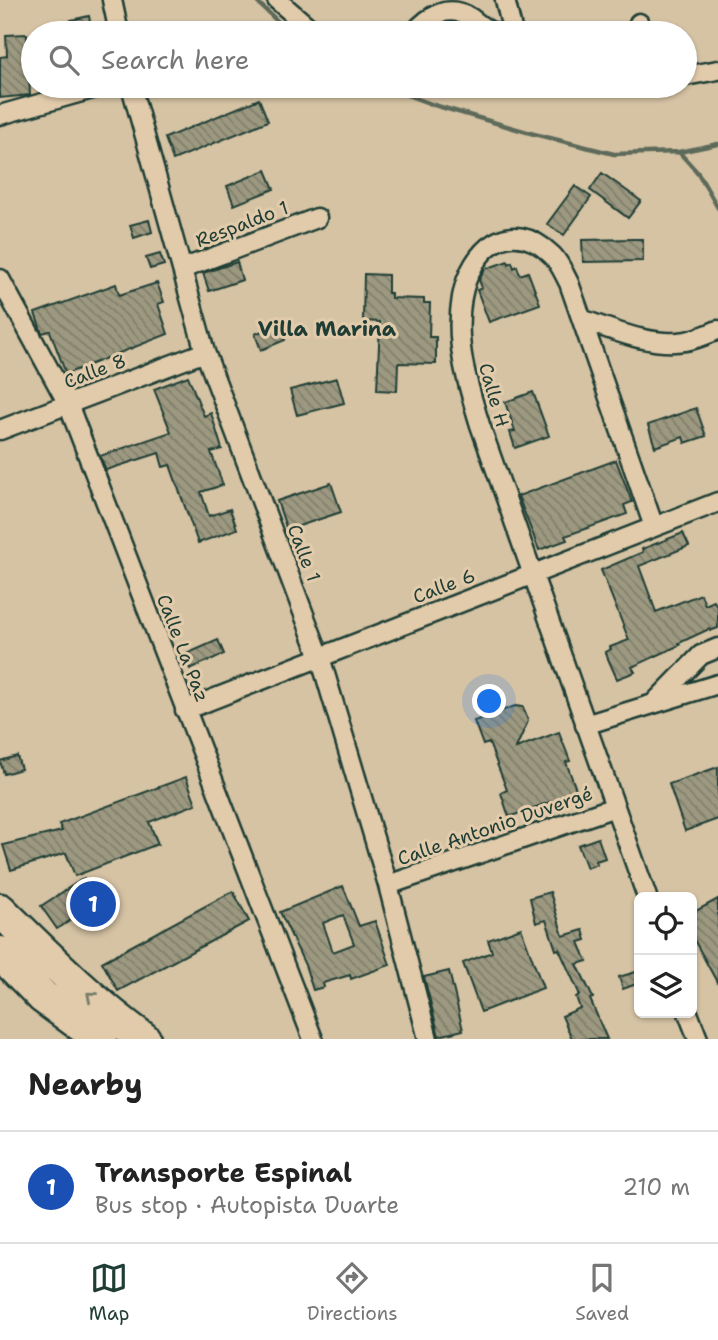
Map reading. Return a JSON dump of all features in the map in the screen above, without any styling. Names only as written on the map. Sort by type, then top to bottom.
[{"type":"highway","points":[[0,910],[55,965],[121,1023],[144,1039]]},
{"type":"highway","points":[[0,953],[43,997],[100,1039]]},
{"type":"street","points":[[112,0],[116,21]]},
{"type":"street","points":[[277,0],[301,21]]},
{"type":"street","points":[[505,0],[510,21]]},
{"type":"street","points":[[425,21],[443,11],[458,11],[474,21]]},
{"type":"street","points":[[697,74],[718,70]]},
{"type":"street","points":[[0,115],[60,98]]},
{"type":"street","name":"Calle 1","points":[[134,98],[205,352],[320,657],[388,885],[428,1039]]},
{"type":"street","name":"Respaldo 1","points":[[182,269],[317,218]]},
{"type":"street","name":"Calle H","points":[[645,892],[463,371],[460,337],[462,299],[467,278],[477,257],[492,242],[514,237],[534,242],[554,257],[569,283],[654,527]]},
{"type":"street","name":"Calle La Paz","points":[[0,279],[68,404],[313,1039]]},
{"type":"street","points":[[584,320],[653,341],[685,341],[718,330]]},
{"type":"street","name":"Calle 8","points":[[0,430],[205,352]]},
{"type":"street","name":"Calle 6","points":[[185,710],[718,502]]},
{"type":"street","points":[[652,704],[701,655],[718,648]]},
{"type":"street","points":[[585,725],[718,684]]},
{"type":"street","name":"Calle Antonio Duvergé","points":[[388,885],[615,807]]},
{"type":"street","points":[[690,1018],[698,1039]]},
{"type":"building","points":[[89,16],[90,21],[71,21]]},
{"type":"building","points":[[21,34],[21,96],[0,98],[0,57],[7,56],[6,35]]},
{"type":"building","points":[[259,99],[268,121],[173,160],[165,138]]},
{"type":"building","points":[[266,170],[274,189],[234,205],[227,186]]},
{"type":"building","points":[[602,173],[641,201],[628,218],[590,190]]},
{"type":"building","points":[[575,186],[591,197],[564,235],[547,224]]},
{"type":"building","points":[[149,220],[152,232],[134,238],[130,225]]},
{"type":"building","points":[[643,239],[643,261],[583,262],[582,240]]},
{"type":"building","points":[[160,254],[164,265],[150,269],[146,258]]},
{"type":"building","points":[[508,261],[509,264],[512,262],[514,268],[517,266],[520,275],[528,272],[540,304],[489,322],[477,290],[482,288],[479,280],[485,269]]},
{"type":"building","points":[[237,262],[242,280],[209,291],[203,273]]},
{"type":"building","points":[[364,274],[388,275],[388,293],[391,293],[391,298],[424,299],[424,303],[430,303],[429,337],[436,337],[436,364],[398,363],[397,391],[377,390],[380,322],[363,321]]},
{"type":"building","points":[[157,283],[164,302],[158,304],[168,334],[66,374],[50,331],[42,333],[35,313],[116,284],[119,295]]},
{"type":"building","points":[[278,324],[285,340],[261,350],[255,334]]},
{"type":"building","points":[[188,376],[204,416],[211,413],[222,449],[211,452],[223,485],[201,492],[209,516],[230,509],[237,529],[198,543],[170,465],[163,467],[159,453],[106,470],[100,456],[171,432],[154,389]]},
{"type":"building","points":[[337,378],[344,403],[297,415],[290,390]]},
{"type":"building","points":[[533,392],[549,436],[515,448],[510,432],[515,431],[505,402]]},
{"type":"building","points":[[696,408],[706,436],[685,443],[683,437],[655,447],[648,425]]},
{"type":"building","points":[[616,460],[632,502],[624,505],[627,514],[565,536],[567,540],[539,550],[518,496]]},
{"type":"building","points":[[331,483],[341,512],[287,530],[277,501]]},
{"type":"building","points":[[683,533],[689,546],[639,566],[656,612],[701,594],[705,605],[714,601],[718,608],[718,628],[709,629],[679,643],[680,645],[632,667],[635,672],[617,679],[605,652],[611,649],[610,647],[629,640],[601,570],[643,552],[642,549]]},
{"type":"building","points":[[218,640],[224,654],[190,669],[184,655]]},
{"type":"building","points":[[515,706],[523,707],[528,721],[516,748],[559,732],[570,761],[566,762],[577,792],[509,817],[501,793],[507,790],[489,743],[483,745],[474,721]]},
{"type":"building","points":[[17,756],[21,769],[4,774],[0,761]]},
{"type":"building","points":[[718,767],[718,819],[685,831],[669,784]]},
{"type":"building","points":[[186,777],[196,804],[149,822],[158,844],[75,876],[66,853],[11,870],[3,845],[62,831],[59,824]]},
{"type":"building","points":[[598,838],[605,858],[587,868],[578,845]]},
{"type":"building","points":[[84,878],[95,894],[85,901],[90,908],[57,929],[41,906]]},
{"type":"building","points":[[343,886],[359,926],[375,921],[390,965],[351,979],[350,975],[323,983],[324,987],[313,990],[305,965],[280,912]],"holes":[[[343,915],[354,944],[333,952],[323,923]]]},
{"type":"building","points":[[233,891],[249,921],[118,991],[102,962]]},
{"type":"building","points":[[550,892],[563,936],[583,930],[586,940],[579,942],[587,961],[577,964],[593,998],[590,999],[607,1039],[572,1039],[562,1016],[580,1008],[576,997],[580,995],[559,949],[556,950],[546,920],[536,923],[530,898]]},
{"type":"building","points":[[718,899],[718,984],[697,945],[697,910]]},
{"type":"building","points":[[521,928],[543,988],[481,1012],[463,963],[492,952],[488,940]]},
{"type":"building","points":[[449,971],[463,1030],[439,1036],[424,977]]},
{"type":"building","points":[[634,972],[634,985],[623,989],[619,977]]},
{"type":"waterway","points":[[255,0],[277,21]]},
{"type":"waterway","points":[[415,98],[534,134],[614,154],[679,152],[718,144]]},
{"type":"waterway","points":[[679,152],[698,173],[718,208]]},
{"type":"place","name":"Transporte Espinal","points":[[93,904]]},
{"type":"district","name":"Villa Marina","points":[[327,329]]}]
